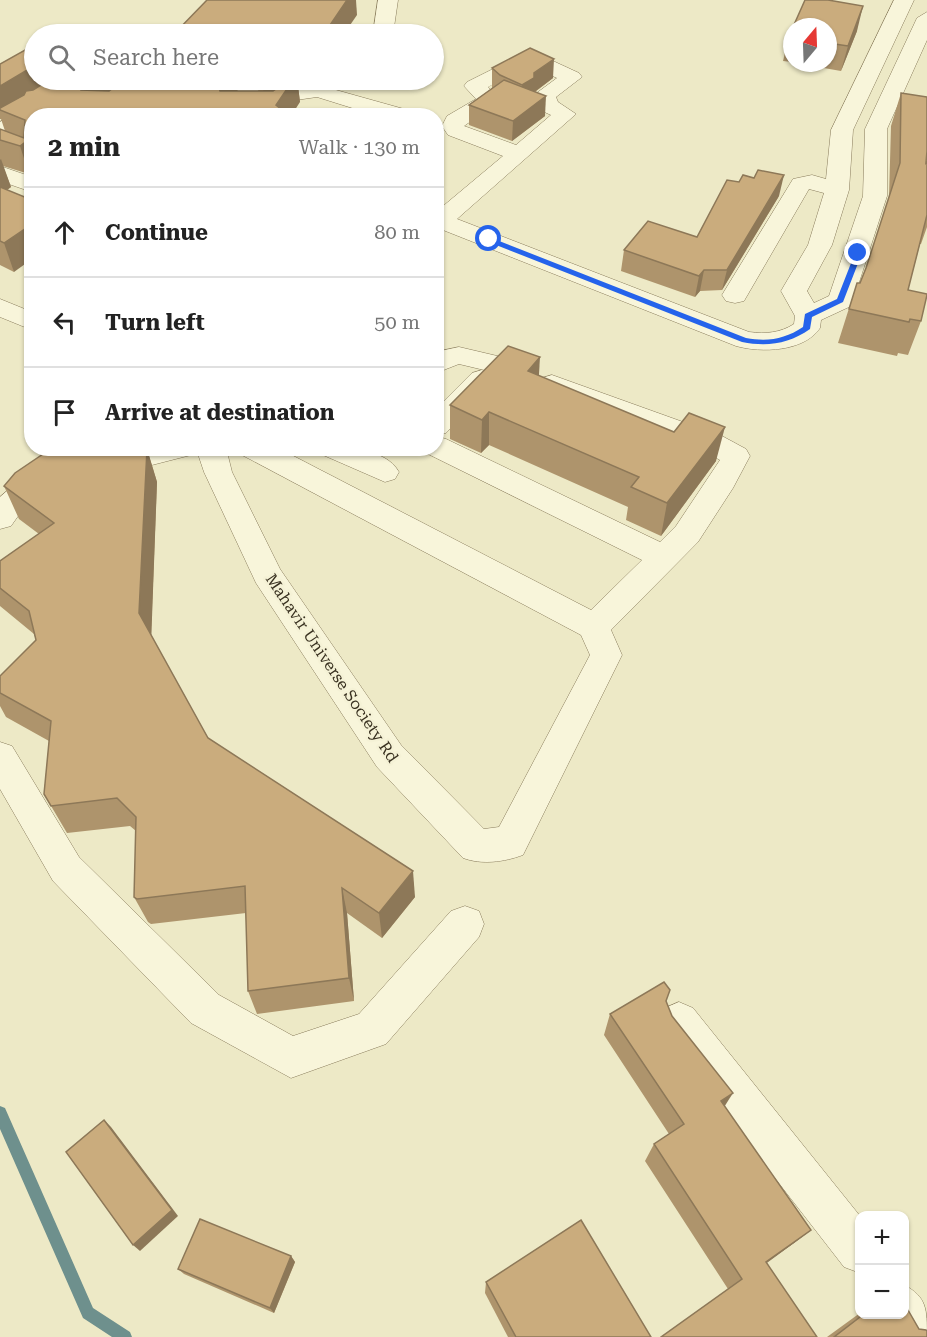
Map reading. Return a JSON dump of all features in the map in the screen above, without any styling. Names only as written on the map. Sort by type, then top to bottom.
[{"type":"street","points":[[384,24],[388,0]]},
{"type":"street","points":[[444,225],[745,340],[764,343],[793,338],[807,328],[808,316],[794,291],[820,245],[837,190],[842,130],[902,3],[927,12]]},
{"type":"street","points":[[808,316],[840,301],[875,196],[876,129],[927,18]]},
{"type":"street","points":[[444,219],[519,154],[565,114],[548,105],[545,95],[572,77],[533,59],[525,58],[477,82],[475,89],[490,100],[455,121],[453,126],[456,130],[519,154]]},
{"type":"street","points":[[46,108],[69,90]]},
{"type":"street","points":[[244,90],[254,97],[258,108]]},
{"type":"street","points":[[260,108],[290,95],[318,91],[376,108]]},
{"type":"street","points":[[845,123],[876,129]]},
{"type":"street","points":[[4,141],[24,125]]},
{"type":"street","points":[[0,173],[24,182]]},
{"type":"street","points":[[735,295],[801,184],[813,182],[837,190]]},
{"type":"street","points":[[808,266],[849,277]]},
{"type":"street","points":[[0,307],[24,318]]},
{"type":"street","points":[[269,456],[594,627],[687,534],[723,481],[736,456],[712,443],[501,365],[454,354],[444,360]]},
{"type":"street","points":[[444,418],[487,374],[501,365]]},
{"type":"street","points":[[444,450],[663,557]]},
{"type":"street","points":[[0,518],[13,501],[66,456]]},
{"type":"street","points":[[105,467],[149,456]]},
{"type":"street","name":"Mahavir Universe Society Rd","points":[[214,456],[218,472],[267,575],[389,756],[476,846],[510,843],[606,655],[594,627]]},
{"type":"street","points":[[350,456],[385,472]]},
{"type":"street","points":[[0,757],[66,869],[205,1009],[291,1057],[372,1030],[465,924]]},
{"type":"street","points":[[678,1022],[855,1245]]},
{"type":"street","points":[[909,1314],[927,1336]]},
{"type":"building","points":[[207,0],[347,0],[331,24],[184,24]]},
{"type":"building","points":[[805,0],[828,0],[863,6],[848,46],[837,44],[837,18],[797,18]]},
{"type":"building","points":[[530,48],[554,59],[534,73],[534,78],[522,85],[500,75],[492,68]]},
{"type":"building","points":[[24,51],[24,72],[0,86],[0,64]]},
{"type":"building","points":[[504,80],[546,96],[513,121],[469,105]]},
{"type":"building","points":[[286,90],[276,105],[280,108],[24,108],[24,120],[0,110],[24,95],[26,91]]},
{"type":"building","points":[[901,93],[927,97],[927,215],[908,290],[927,295],[921,321],[910,319],[909,322],[849,309],[857,283],[860,283],[866,268],[900,163]]},
{"type":"building","points":[[0,129],[24,138],[24,143],[20,146],[0,140]]},
{"type":"building","points":[[758,170],[784,175],[727,270],[704,270],[699,276],[624,250],[648,221],[697,237],[727,180],[739,182],[743,175],[754,178]]},
{"type":"building","points":[[0,187],[24,197],[24,229],[4,243],[0,241]]},
{"type":"building","points":[[508,346],[540,357],[528,371],[674,432],[689,413],[725,427],[667,503],[631,487],[639,477],[489,412],[482,420],[450,405]]},
{"type":"building","points":[[40,456],[147,456],[139,613],[208,738],[413,871],[379,913],[342,888],[349,978],[248,991],[245,886],[137,899],[134,897],[136,817],[117,798],[51,806],[44,794],[51,721],[0,693],[0,676],[36,640],[29,611],[0,588],[0,561],[54,523],[4,486],[15,473]]},
{"type":"building","points":[[664,982],[670,990],[666,1001],[672,1016],[733,1093],[721,1101],[811,1230],[766,1262],[817,1337],[661,1337],[742,1279],[654,1144],[684,1124],[610,1014]]},
{"type":"building","points":[[104,1120],[172,1210],[133,1245],[66,1152]]},
{"type":"building","points":[[200,1219],[291,1256],[270,1308],[178,1269]]},
{"type":"building","points":[[581,1220],[651,1337],[516,1337],[486,1282]]},
{"type":"building","points":[[909,1312],[919,1329],[927,1331],[927,1337],[834,1337],[857,1319],[909,1319]]},
{"type":"waterway","points":[[0,1113],[88,1313],[125,1337]]},
{"type":"route","points":[[489,239],[745,340],[764,343],[793,338],[807,328],[808,316],[840,301],[858,253]]}]
